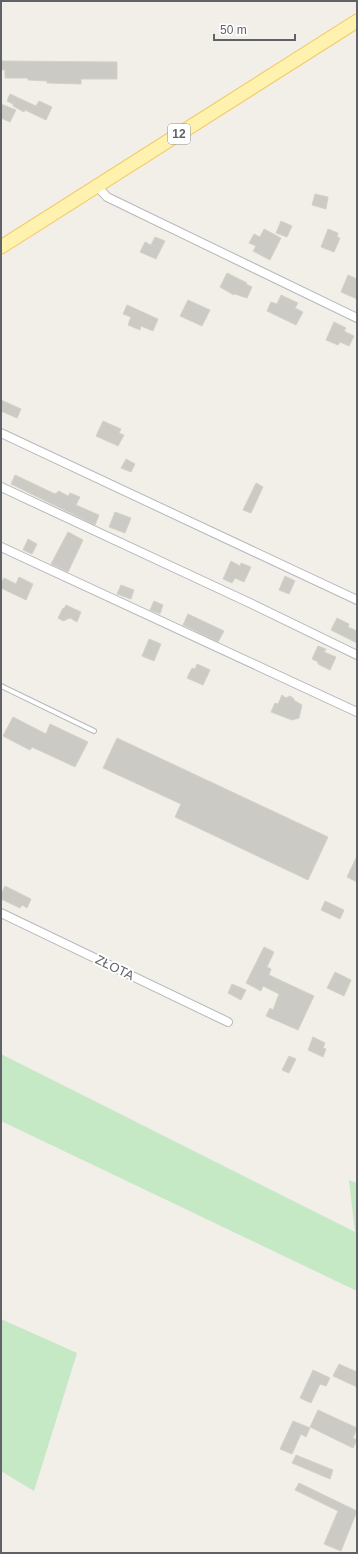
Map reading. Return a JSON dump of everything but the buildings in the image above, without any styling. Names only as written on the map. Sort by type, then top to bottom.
[{"type":"main road","name":"12","points":[[1,248],[357,22]]},
{"type":"street","points":[[98,186],[107,197],[357,318]]},
{"type":"street","points":[[1,433],[357,600]]},
{"type":"street","points":[[1,487],[252,604],[357,655]]},
{"type":"street","points":[[1,548],[357,712]]},
{"type":"street","name":"ZŁOTA","points":[[1,913],[228,1022]]},
{"type":"lane","points":[[1,686],[94,731]]},
{"type":"green space","points":[[1,1054],[355,1232],[349,1180],[357,1183],[357,1291],[1,1121]]},
{"type":"green space","points":[[1,1319],[77,1353],[34,1491],[1,1471]]}]
